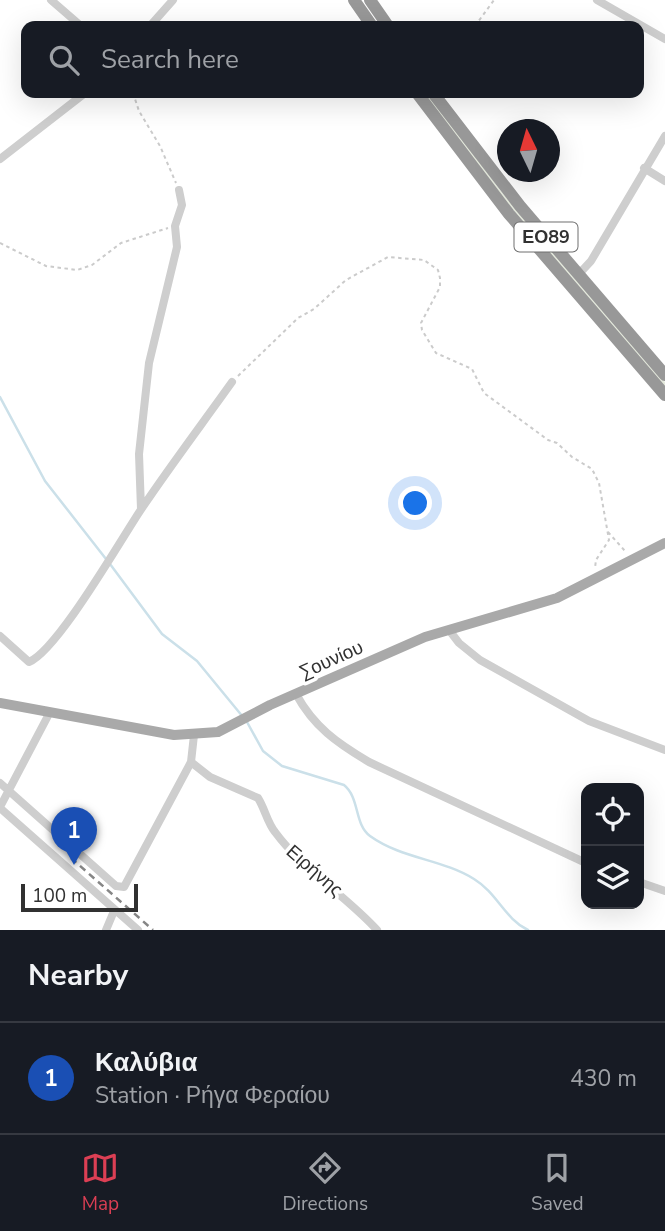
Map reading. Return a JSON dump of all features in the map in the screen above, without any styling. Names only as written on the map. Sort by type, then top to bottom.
[{"type":"highway","points":[[354,0],[369,21]]},
{"type":"highway","points":[[370,0],[385,21]]},
{"type":"highway","name":"ΕΟ89","points":[[421,98],[509,214],[665,395]]},
{"type":"highway","name":"ΕΟ89","points":[[437,98],[486,163],[665,375]]},
{"type":"main road","name":"Σουνίου","points":[[0,703],[174,735],[218,732],[296,694],[449,630],[557,598],[665,543]]},
{"type":"street","points":[[51,0],[75,21]]},
{"type":"street","points":[[154,21],[173,0]]},
{"type":"street","points":[[597,0],[634,21]]},
{"type":"street","points":[[644,27],[665,39]]},
{"type":"street","points":[[0,159],[79,98]]},
{"type":"street","points":[[579,275],[591,261],[665,136]]},
{"type":"street","points":[[645,168],[665,181]]},
{"type":"street","points":[[141,509],[139,454],[149,363],[177,247],[175,226],[182,205],[179,190]]},
{"type":"street","points":[[0,636],[29,662],[38,658],[57,635],[141,509],[232,382]]},
{"type":"street","points":[[449,630],[480,660],[589,721],[665,750]]},
{"type":"street","points":[[296,694],[307,716],[341,746],[381,768],[581,861]]},
{"type":"street","points":[[50,712],[0,808],[138,930]]},
{"type":"street","points":[[0,783],[116,886],[124,887],[191,762],[194,735]]},
{"type":"street","name":"Ειρήνης","points":[[191,762],[210,777],[258,798],[273,831],[293,853],[353,904],[377,930]]},
{"type":"street","points":[[644,884],[665,891]]},
{"type":"street","points":[[106,930],[114,911]]},
{"type":"path","points":[[479,21],[494,0]]},
{"type":"path","points":[[134,98],[179,190]]},
{"type":"path","points":[[0,243],[46,266],[77,270],[92,265],[134,237],[175,226]]},
{"type":"path","points":[[232,382],[298,318],[314,309],[346,280],[388,257],[424,260],[438,270],[440,278],[440,287],[421,323],[422,330],[436,353],[472,369],[484,393],[499,406],[592,469],[599,483],[608,532],[607,545],[594,567],[597,579]]},
{"type":"path","points":[[608,532],[632,561]]},
{"type":"shaded area","points":[[427,98],[432,98],[500,190],[665,382],[665,388],[498,192]]},
{"type":"waterway","points":[[0,397],[45,481],[106,559]]},
{"type":"waterway","points":[[110,564],[162,634],[197,661],[243,717]]},
{"type":"waterway","points":[[247,722],[263,751],[282,766],[344,785],[353,797],[361,825],[370,836],[395,850],[449,867],[474,879],[489,891],[513,919],[528,930]]},
{"type":"railway","points":[[71,858],[153,930]]},
{"type":"place","name":"Καλύβια","points":[[74,865]]}]
